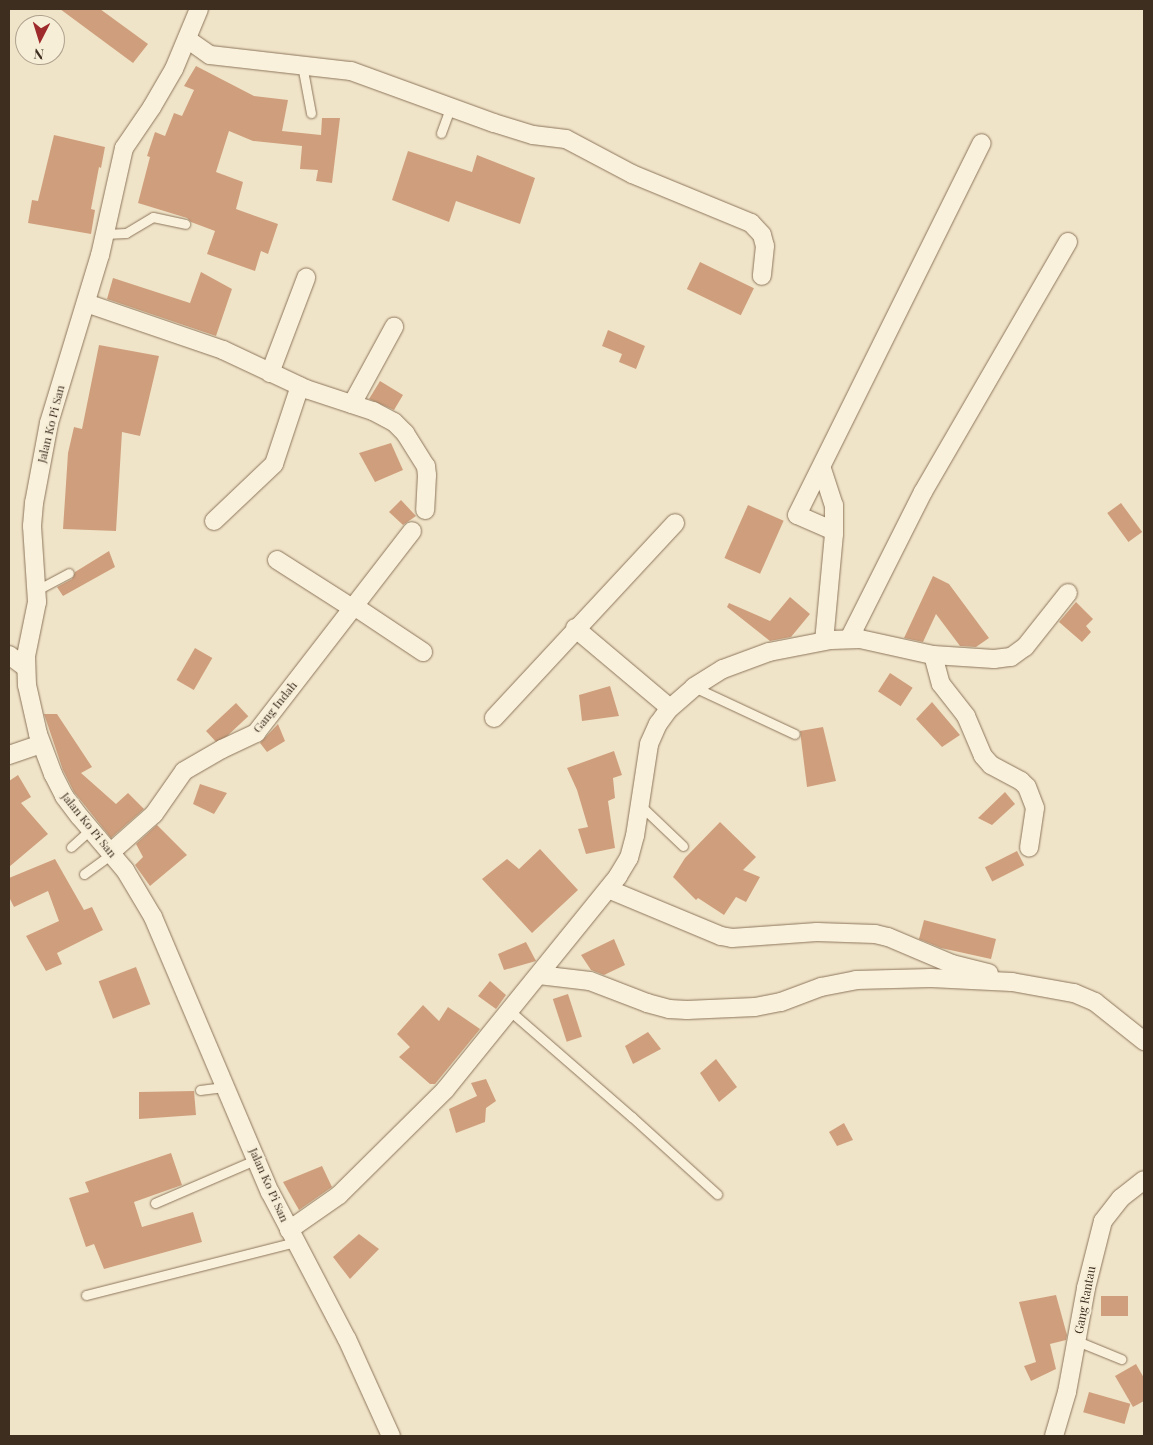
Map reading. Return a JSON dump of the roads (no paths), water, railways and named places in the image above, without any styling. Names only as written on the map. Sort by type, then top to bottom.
[{"type":"street","name":"Jalan Ko Pi San","points":[[199,9],[174,68],[152,107],[124,148],[105,234],[54,407],[40,467],[32,526],[37,590],[26,668],[29,696],[41,744],[64,796],[135,884],[153,917],[292,1236],[347,1339],[390,1436]]},
{"type":"street","points":[[187,39],[210,55],[256,62],[351,71],[515,130],[566,139],[632,174],[752,223],[762,235],[765,246],[762,276]]},
{"type":"street","points":[[834,531],[797,516],[822,469],[982,143]]},
{"type":"street","points":[[849,639],[923,492],[1068,242]]},
{"type":"street","points":[[270,374],[306,278]]},
{"type":"street","points":[[86,303],[223,350],[270,374],[388,419],[406,433],[426,466],[428,476],[425,510]]},
{"type":"street","points":[[352,404],[394,327]]},
{"type":"street","points":[[214,521],[274,464],[300,386]]},
{"type":"street","points":[[822,469],[834,505],[834,531],[824,641]]},
{"type":"street","points":[[494,718],[575,628],[675,523]]},
{"type":"street","name":"Gang Indah","points":[[111,853],[154,814],[184,771],[222,749],[256,734],[412,531]]},
{"type":"street","points":[[277,560],[424,652]]},
{"type":"street","points":[[292,1236],[375,1162],[445,1090],[608,888],[629,858],[641,806],[649,744],[658,724],[670,708],[694,687],[723,669],[769,652],[824,641],[849,639],[880,642],[933,655],[994,659],[1012,657],[1026,647],[1068,592]]},
{"type":"street","points":[[575,628],[670,708]]},
{"type":"street","points":[[9,655],[26,668]]},
{"type":"street","points":[[933,655],[941,684],[966,716],[983,756],[996,769],[1021,781],[1027,787],[1035,808],[1029,848]]},
{"type":"street","points":[[9,755],[41,744]]},
{"type":"street","points":[[608,888],[721,936],[732,938],[817,932],[875,934],[952,964],[1062,991],[1095,1002],[1144,1042]]},
{"type":"street","points":[[539,975],[590,981],[606,985],[647,1003],[669,1009],[688,1010],[756,1007],[781,1002],[821,987],[856,980],[930,978],[1012,982],[1062,991]]},
{"type":"street","name":"Gang Rantau","points":[[1054,1436],[1068,1392],[1086,1288],[1103,1221],[1121,1198],[1144,1180]]},
{"type":"lane","points":[[302,65],[311,112]]},
{"type":"lane","points":[[440,133],[451,106]]},
{"type":"lane","points":[[105,234],[126,233],[153,217],[186,224]]},
{"type":"lane","points":[[37,590],[69,573]]},
{"type":"lane","points":[[694,687],[795,734]]},
{"type":"lane","points":[[641,806],[683,846]]},
{"type":"lane","points":[[71,847],[91,829]]},
{"type":"lane","points":[[84,874],[111,853]]},
{"type":"lane","points":[[510,1011],[632,1116],[716,1194]]},
{"type":"lane","points":[[200,1090],[226,1087]]},
{"type":"lane","points":[[155,1203],[257,1159]]},
{"type":"lane","points":[[86,1295],[292,1236]]},
{"type":"lane","points":[[1077,1341],[1121,1359]]}]
